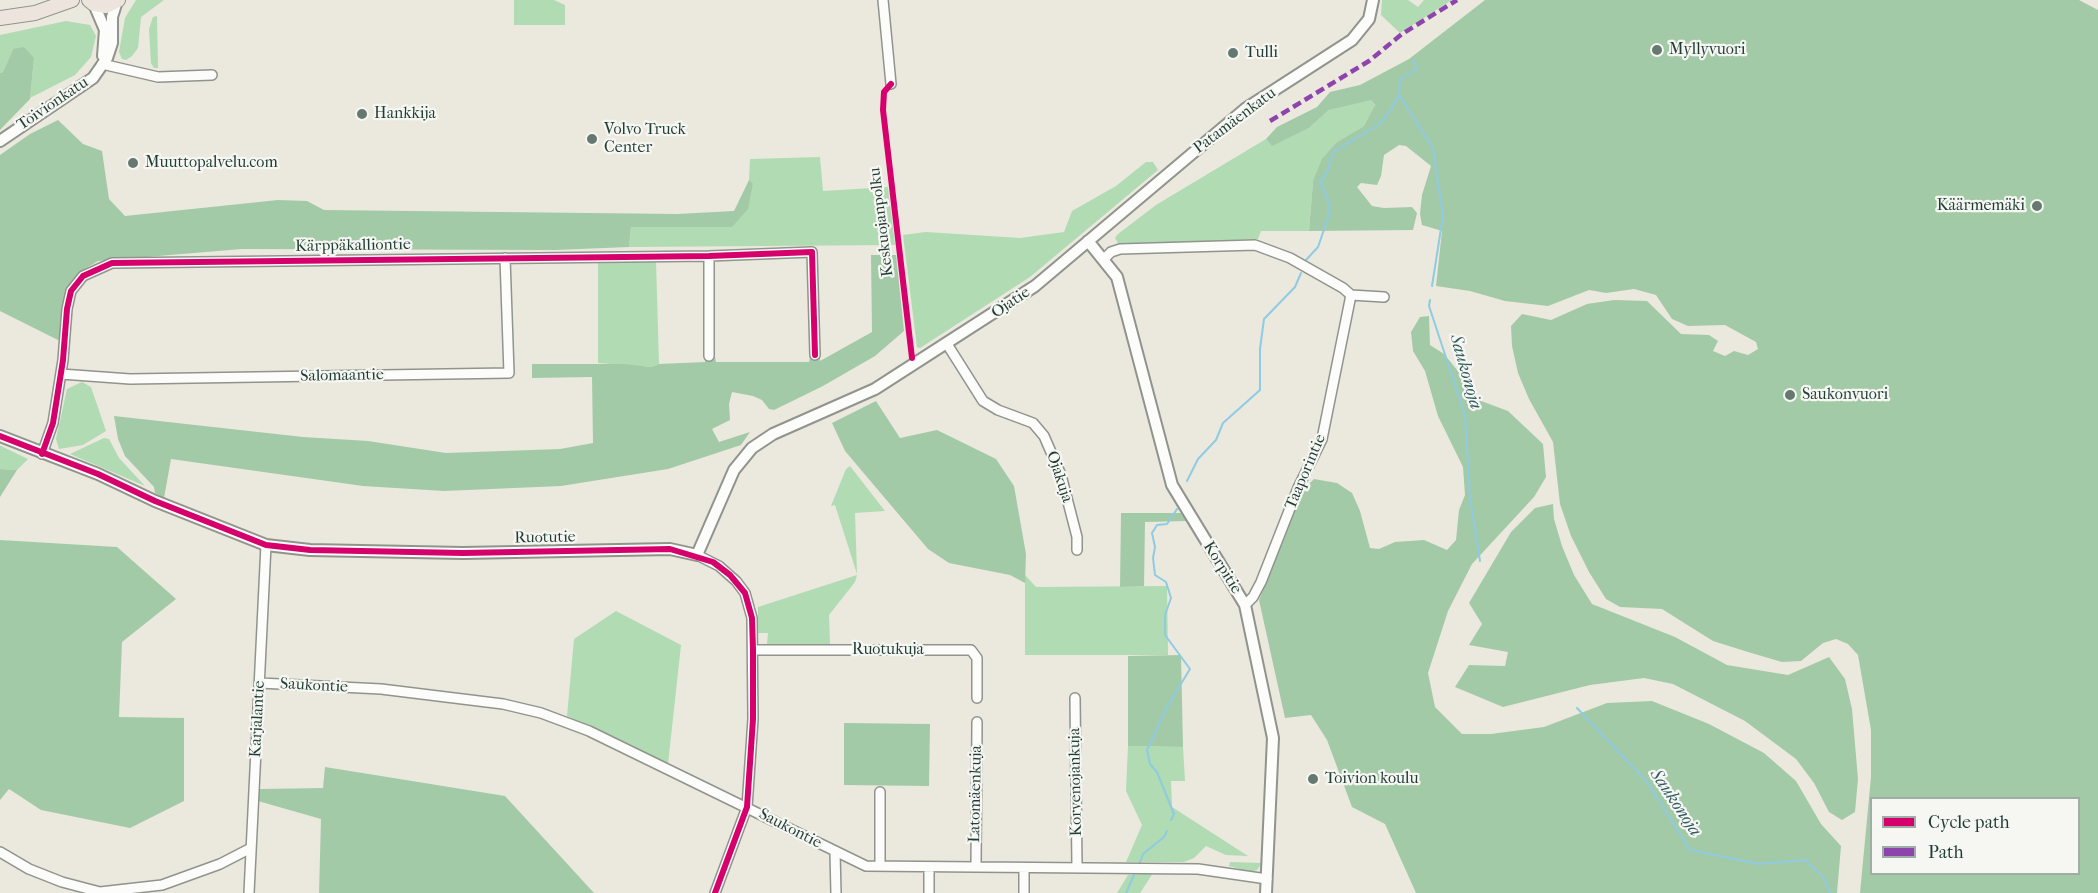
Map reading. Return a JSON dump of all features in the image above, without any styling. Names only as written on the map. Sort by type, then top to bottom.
[{"type":"main road","points":[[22,14],[51,0]]},
{"type":"main road","points":[[0,18],[35,14],[72,0]]},
{"type":"main road","points":[[92,2],[106,6],[117,1]]},
{"type":"street","points":[[883,0],[891,84]]},
{"type":"street","name":"Patamäenkatu","points":[[1088,241],[1245,109],[1352,40],[1369,18],[1373,0]]},
{"type":"street","name":"Toivionkatu","points":[[0,141],[84,85],[102,64],[112,43],[112,17],[117,1]]},
{"type":"street","name":"Toivionkatu","points":[[92,2],[105,30],[102,64]]},
{"type":"street","points":[[102,64],[158,77],[212,75]]},
{"type":"street","points":[[1088,241],[1104,259],[1111,252],[1120,249],[1256,245],[1290,258],[1351,295],[1384,297]]},
{"type":"street","name":"Ojatie","points":[[697,555],[734,470],[752,448],[773,434],[875,389],[1035,286],[1088,241]]},
{"type":"street","name":"Kärppäkalliontie","points":[[42,454],[54,423],[71,291],[83,276],[112,263],[709,256],[812,252],[815,355]]},
{"type":"street","points":[[709,256],[709,356]]},
{"type":"street","name":"Salomaantie","points":[[62,374],[130,379],[509,373],[505,258]]},
{"type":"street","name":"Korpitie","points":[[1104,259],[1117,278],[1172,485],[1245,605],[1273,738],[1266,893]]},
{"type":"street","name":"Taaporintie","points":[[1245,605],[1253,597],[1261,582],[1298,488],[1322,439],[1351,295]]},
{"type":"street","name":"Ojakuja","points":[[947,344],[983,401],[998,410],[1033,423],[1044,436],[1061,475],[1077,537],[1077,550]]},
{"type":"street","name":"Ruotutie","points":[[0,436],[98,474],[155,501],[266,545],[310,550],[463,553],[670,549],[697,555],[723,570],[745,593],[752,618],[753,650],[747,807],[715,893]]},
{"type":"street","name":"Karjalantie","points":[[249,893],[266,545]]},
{"type":"street","name":"Ruotukuja","points":[[753,650],[971,650],[977,658],[977,698]]},
{"type":"street","name":"Saukontie","points":[[260,683],[381,689],[499,703],[542,712],[589,731],[866,866],[1198,869],[1268,879]]},
{"type":"street","name":"Korvenojankuja","points":[[1075,698],[1077,867]]},
{"type":"street","name":"Latomäenkuja","points":[[975,867],[977,722]]},
{"type":"street","points":[[880,792],[880,866]]},
{"type":"street","points":[[0,852],[51,878],[100,892],[162,885],[220,864],[251,848]]},
{"type":"street","points":[[835,852],[836,893]]},
{"type":"street","points":[[929,867],[929,893]]},
{"type":"street","points":[[1024,868],[1024,893]]},
{"type":"green space","points":[[136,0],[164,0],[141,17],[138,48],[126,60],[122,59],[119,52],[125,18]]},
{"type":"green space","points":[[514,0],[554,0],[565,5],[565,25],[514,25]]},
{"type":"green space","points":[[1382,0],[1408,0],[1418,7],[1424,0],[1452,0],[1400,33],[1381,15]]},
{"type":"green space","points":[[1485,0],[2079,0],[2098,10],[2098,893],[1860,893],[1871,777],[1871,730],[1858,655],[1848,644],[1836,639],[1823,643],[1801,661],[1782,662],[1713,641],[1662,609],[1620,607],[1606,599],[1571,536],[1560,504],[1553,442],[1529,399],[1518,373],[1512,346],[1511,326],[1522,314],[1551,320],[1587,304],[1614,300],[1647,301],[1681,334],[1709,335],[1718,341],[1713,351],[1725,356],[1734,351],[1748,355],[1758,349],[1756,342],[1725,325],[1688,326],[1672,319],[1656,295],[1634,289],[1606,293],[1589,290],[1548,306],[1505,301],[1470,291],[1436,286],[1442,231],[1422,225],[1420,214],[1422,195],[1431,166],[1406,146],[1399,145],[1384,155],[1381,176],[1377,185],[1361,183],[1357,187],[1372,206],[1412,207],[1417,213],[1413,230],[1309,231],[1313,181],[1322,159],[1337,142],[1364,126],[1375,105],[1371,100],[1329,110],[1309,128],[1272,146],[1266,139],[1277,127],[1317,107],[1330,92],[1360,85],[1409,59]]},
{"type":"green space","points":[[157,16],[158,68],[154,68],[151,63],[149,29],[153,17]]},
{"type":"green space","points":[[66,21],[90,25],[96,36],[91,57],[75,75],[30,98],[34,58],[13,49],[3,72],[0,73],[0,35]]},
{"type":"green space","points":[[24,47],[34,58],[30,99],[0,130],[0,73],[3,72],[13,49]]},
{"type":"green space","points":[[1371,99],[1375,106],[1364,126],[1337,142],[1313,181],[1309,231],[1261,231],[1258,239],[1119,245],[1115,238],[1156,205],[1266,139],[1272,145],[1309,128],[1329,110]]},
{"type":"green space","points":[[58,120],[83,144],[102,151],[109,199],[125,216],[278,200],[307,201],[324,210],[677,214],[734,211],[749,180],[753,183],[748,209],[732,227],[631,227],[629,247],[555,250],[242,249],[98,261],[78,273],[63,302],[60,341],[0,311],[0,155],[30,134]]},
{"type":"green space","points":[[820,157],[823,191],[888,187],[895,245],[629,247],[631,227],[732,227],[753,183],[749,180],[750,159]]},
{"type":"green space","points":[[1146,162],[1153,162],[1158,170],[1030,277],[920,348],[917,347],[903,235],[926,232],[1020,238],[1064,232],[1072,211],[1116,186]]},
{"type":"green space","points":[[871,255],[896,255],[904,331],[875,356],[823,386],[774,410],[769,409],[762,400],[753,396],[732,392],[729,404],[730,420],[712,429],[719,442],[750,432],[741,445],[668,469],[561,486],[444,491],[363,486],[171,459],[164,498],[155,493],[154,487],[125,456],[118,439],[114,416],[303,437],[368,441],[446,453],[560,449],[593,443],[592,377],[532,378],[532,364],[624,364],[651,367],[659,364],[705,362],[706,357],[715,357],[716,362],[809,362],[810,357],[820,356],[820,361],[872,332]]},
{"type":"green space","points":[[598,259],[656,262],[659,364],[651,367],[598,363]]},
{"type":"green space","points":[[1429,316],[1430,345],[1444,354],[1462,376],[1473,398],[1508,411],[1543,444],[1546,477],[1534,497],[1472,564],[1448,611],[1428,673],[1435,707],[1462,734],[1491,734],[1544,727],[1607,703],[1652,701],[1709,724],[1764,753],[1796,781],[1821,824],[1841,846],[1837,893],[1416,893],[1385,824],[1352,807],[1327,740],[1311,715],[1285,718],[1259,600],[1304,489],[1314,479],[1337,483],[1352,493],[1360,511],[1370,548],[1379,549],[1395,542],[1424,540],[1447,550],[1456,540],[1459,510],[1465,495],[1463,467],[1438,416],[1425,371],[1413,351],[1411,332],[1420,317]]},
{"type":"green space","points":[[82,382],[91,387],[106,431],[83,445],[59,449],[56,439],[67,389]]},
{"type":"green space","points":[[876,401],[900,438],[937,430],[996,459],[1014,486],[1026,554],[1025,583],[1010,575],[949,563],[928,549],[845,451],[832,423]]},
{"type":"green space","points":[[104,438],[109,439],[119,458],[145,486],[70,454]]},
{"type":"green space","points":[[0,446],[28,459],[17,470],[0,469]]},
{"type":"green space","points":[[850,466],[885,511],[855,513],[857,574],[835,505],[831,506],[846,469]]},
{"type":"green space","points":[[0,469],[17,470],[0,497]]},
{"type":"green space","points":[[1553,504],[1554,519],[1562,546],[1574,575],[1592,604],[1675,637],[1727,665],[1788,675],[1829,657],[1845,679],[1852,709],[1858,779],[1855,812],[1842,820],[1829,812],[1814,783],[1796,759],[1745,721],[1673,684],[1644,678],[1590,685],[1503,707],[1455,687],[1469,665],[1505,666],[1508,652],[1469,645],[1482,624],[1469,603],[1511,532],[1535,508]]},
{"type":"green space","points":[[1121,513],[1181,513],[1186,521],[1145,522],[1144,586],[1120,587]]},
{"type":"green space","points":[[0,540],[117,547],[176,599],[122,642],[119,717],[184,718],[184,801],[130,828],[41,810],[9,789],[0,800]]},
{"type":"green space","points":[[857,575],[855,582],[829,615],[830,644],[767,644],[768,633],[758,633],[758,607]]},
{"type":"green space","points":[[1025,575],[1036,587],[1167,586],[1168,655],[1025,655]]},
{"type":"green space","points":[[616,611],[681,645],[668,764],[567,716],[574,639]]},
{"type":"green space","points":[[1181,655],[1183,747],[1128,746],[1128,656]]},
{"type":"green space","points":[[844,723],[930,724],[929,786],[844,785]]},
{"type":"green space","points":[[1128,746],[1183,747],[1185,781],[1171,781],[1172,807],[1248,856],[1226,855],[1206,846],[1194,858],[1184,862],[1126,862],[1142,825],[1126,791]]},
{"type":"green space","points":[[325,767],[505,796],[594,893],[319,893],[321,819],[258,801],[260,789],[323,788]]},
{"type":"green space","points":[[1230,862],[1262,863],[1257,870],[1250,872],[1229,866]]},
{"type":"green space","points":[[1153,873],[1140,893],[1117,893],[1128,875]]},
{"type":"waterway","name":"Saukonoja","points":[[1414,60],[1417,69],[1400,79],[1399,95],[1433,148],[1443,216],[1432,286]]},
{"type":"waterway","points":[[1306,260],[1318,247],[1328,218],[1328,200],[1320,181],[1327,173],[1333,152],[1378,125],[1391,110],[1398,96]]},
{"type":"waterway","points":[[1187,481],[1198,459],[1216,440],[1223,423],[1260,390],[1260,349],[1264,319],[1295,287],[1301,273]]},
{"type":"waterway","name":"Saukonoja","points":[[1430,300],[1429,306],[1465,415],[1470,498],[1480,561]]},
{"type":"waterway","points":[[1171,820],[1174,814],[1157,772],[1150,764],[1147,750],[1167,707],[1190,669],[1165,635],[1165,615],[1171,598],[1166,582],[1155,575],[1153,558],[1155,547],[1152,533],[1157,525],[1167,524],[1177,509]]},
{"type":"waterway","name":"Saukonoja","points":[[1577,708],[1647,782],[1690,850],[1759,864],[1805,860],[1824,878],[1830,893]]},
{"type":"waterway","points":[[1140,862],[1143,854],[1164,837],[1167,831]]},
{"type":"waterway","points":[[1126,893],[1134,875]]},
{"type":"marked path","points":[[1270,121],[1369,61],[1402,34],[1457,0]]},
{"type":"cycle path","name":"Keskuojanpolku","points":[[891,84],[884,92],[883,110],[912,358]]},
{"type":"cycle path","points":[[42,454],[53,423],[71,291],[83,276],[112,263],[709,256],[812,252],[815,355]]},
{"type":"cycle path","points":[[0,436],[98,474],[155,501],[266,545],[310,550],[463,553],[670,549],[713,562],[730,575],[745,593],[752,618],[753,650],[753,719],[747,807],[715,893]]},
{"type":"place","name":"Myllyvuori","points":[[1657,50]]},
{"type":"place","name":"Tulli","points":[[1233,53]]},
{"type":"place","name":"Hankkija","points":[[362,114]]},
{"type":"place","name":"Volvo Truck Center","points":[[592,139]]},
{"type":"place","name":"Muuttopalvelu.com","points":[[133,163]]},
{"type":"place","name":"Käärmemäki","points":[[2037,206]]},
{"type":"place","name":"Saukonvuori","points":[[1790,395]]},
{"type":"place","name":"Toivion koulu","points":[[1313,779]]}]
